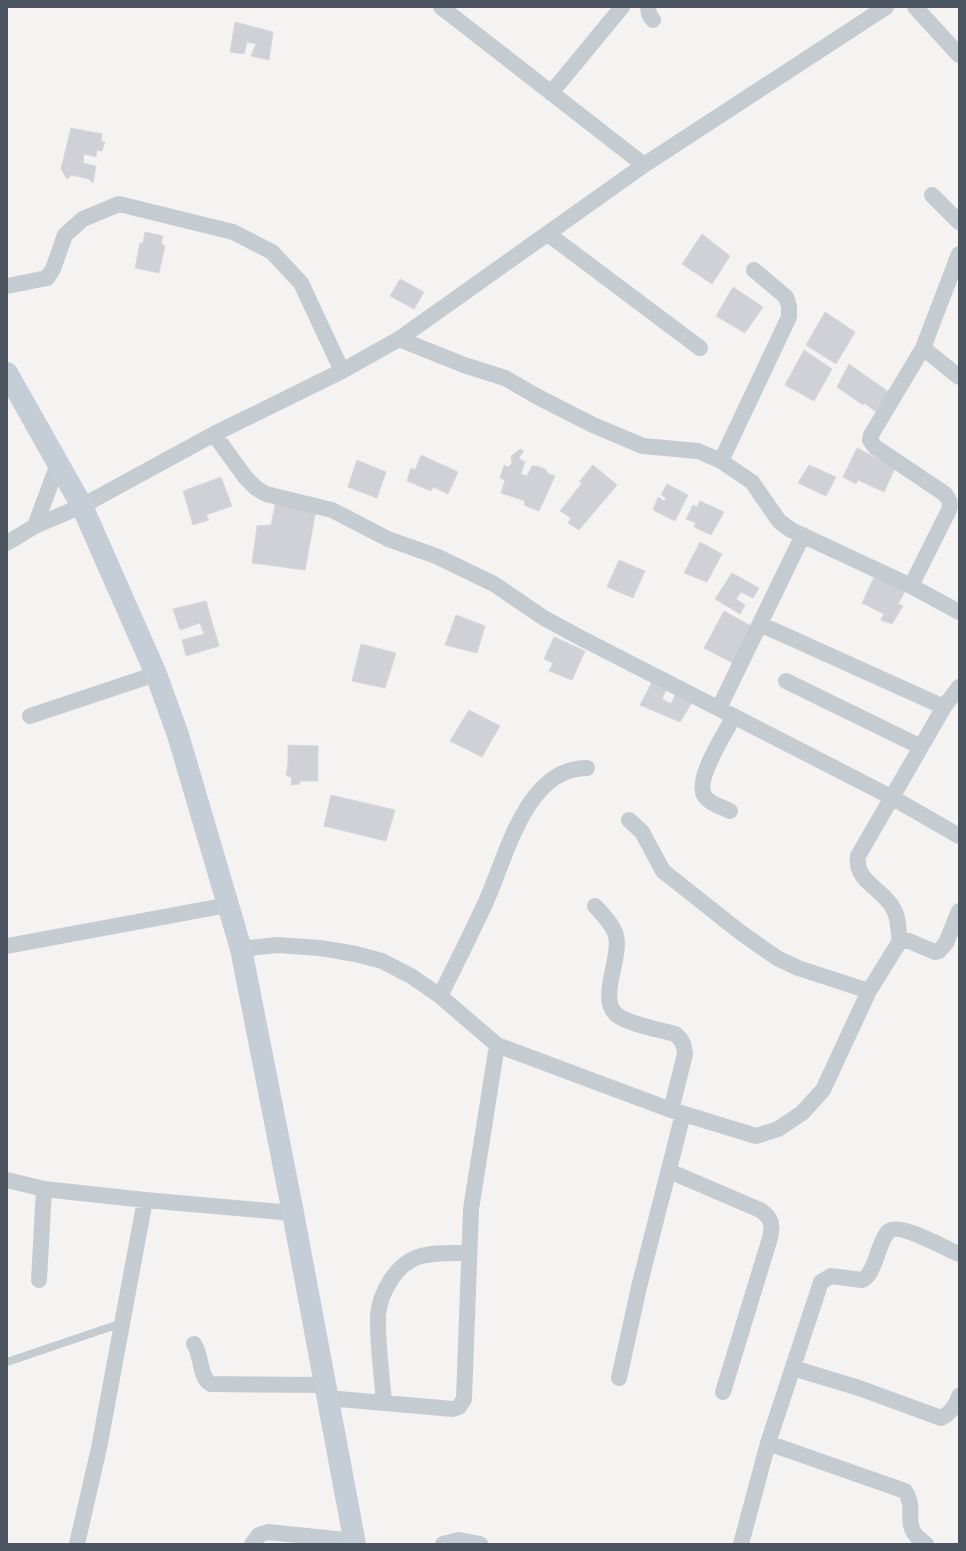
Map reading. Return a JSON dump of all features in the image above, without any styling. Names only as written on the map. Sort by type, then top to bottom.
[{"type":"street","points":[[441,7],[644,165]]},
{"type":"street","points":[[551,93],[622,7]]},
{"type":"street","points":[[7,542],[35,526],[82,506],[214,434],[342,371],[399,339],[644,165],[886,7]]},
{"type":"street","points":[[915,7],[959,55]]},
{"type":"street","points":[[932,195],[959,222]]},
{"type":"street","points":[[7,286],[47,278],[53,269],[65,235],[83,219],[119,204],[233,232],[272,252],[302,283],[342,371]]},
{"type":"street","points":[[548,234],[700,348]]},
{"type":"street","points":[[911,586],[949,510],[949,499],[945,494],[875,446],[870,440],[871,435],[923,348],[959,254]]},
{"type":"street","points":[[721,461],[789,317],[789,306],[786,298],[754,270]]},
{"type":"street","points":[[399,339],[464,365],[505,378],[538,397],[593,425],[643,446],[698,451],[721,461],[752,482],[779,521],[803,535],[911,586],[959,612]]},
{"type":"street","points":[[923,348],[959,377]]},
{"type":"street","points":[[7,373],[82,506],[156,674],[178,735],[241,948],[355,1542],[268,1532],[259,1535],[252,1544]]},
{"type":"street","points":[[214,434],[246,477],[256,488],[266,494],[332,510],[388,539],[436,556],[494,584],[544,618],[579,637],[892,798],[959,836]]},
{"type":"street","points":[[35,526],[58,464]]},
{"type":"street","points":[[719,708],[803,535]]},
{"type":"street","points":[[760,624],[944,706]]},
{"type":"street","points":[[30,716],[156,674]]},
{"type":"street","points":[[786,681],[921,747]]},
{"type":"street","points":[[241,948],[277,945],[320,948],[356,954],[382,961],[411,976],[440,996],[497,1045],[677,1112],[756,1136],[778,1129],[802,1113],[823,1090],[869,992],[900,941],[894,909],[860,873],[857,864],[858,856],[944,706],[959,688]]},
{"type":"street","points":[[730,811],[707,799],[702,789],[708,764],[734,716]]},
{"type":"street","points":[[440,996],[485,905],[514,833],[526,810],[536,795],[561,773],[574,768],[587,768]]},
{"type":"street","points":[[629,820],[642,832],[663,871],[740,932],[777,958],[798,968],[869,992]]},
{"type":"street","points":[[7,946],[228,905]]},
{"type":"street","points":[[595,906],[609,922],[616,934],[618,946],[609,991],[612,1009],[621,1018],[675,1034],[682,1039],[685,1054],[669,1171],[639,1287],[619,1378]]},
{"type":"street","points":[[900,941],[908,941],[939,952],[946,943],[958,918]]},
{"type":"street","points":[[194,1344],[199,1352],[205,1378],[211,1384],[326,1391],[384,1403],[453,1409],[463,1404],[468,1315],[471,1208],[497,1045]]},
{"type":"street","points":[[669,1171],[760,1210],[771,1219],[772,1227],[770,1238],[723,1392]]},
{"type":"street","points":[[7,1180],[44,1189],[144,1200],[293,1213]]},
{"type":"street","points":[[39,1280],[44,1189]]},
{"type":"street","points":[[77,1544],[99,1448],[144,1200]]},
{"type":"street","points":[[741,1544],[768,1443],[820,1282],[830,1276],[862,1280],[866,1278],[873,1266],[887,1232],[893,1229],[904,1229],[959,1254]]},
{"type":"street","points":[[384,1403],[378,1314],[386,1288],[394,1274],[406,1263],[418,1257],[469,1253]]},
{"type":"street","points":[[793,1368],[858,1388],[941,1418],[949,1414],[957,1404],[959,1396]]},
{"type":"street","points":[[768,1443],[905,1491],[910,1502],[910,1526],[913,1534],[926,1544]]},
{"type":"street","points":[[443,1544],[459,1540],[480,1544]]},
{"type":"lane","points":[[7,1362],[122,1323]]},
{"type":"building","points":[[235,22],[273,32],[269,60],[251,56],[256,44],[247,42],[244,54],[230,52]]},
{"type":"building","points":[[71,128],[102,134],[101,141],[105,142],[102,151],[97,150],[96,157],[84,154],[83,163],[96,166],[93,183],[89,179],[72,175],[67,179],[61,169]]},
{"type":"building","points":[[145,232],[163,236],[161,243],[165,246],[159,273],[135,268],[140,243],[143,243]]},
{"type":"building","points":[[702,234],[730,256],[712,284],[682,264]]},
{"type":"building","points":[[400,279],[424,292],[414,309],[390,296]]},
{"type":"building","points":[[733,287],[763,307],[745,333],[716,316]]},
{"type":"building","points":[[825,312],[855,332],[836,364],[806,345]]},
{"type":"building","points":[[804,350],[832,369],[814,401],[785,385]]},
{"type":"building","points":[[849,364],[893,395],[880,415],[864,403],[863,405],[837,387]]},
{"type":"building","points":[[857,448],[895,468],[884,492],[858,480],[856,484],[843,477]]},
{"type":"building","points":[[520,449],[524,451],[519,457],[522,461],[525,461],[521,474],[527,476],[532,466],[537,466],[545,469],[549,474],[555,476],[539,511],[524,505],[525,501],[501,493],[505,480],[500,478],[504,465],[508,467],[512,463],[511,456]]},
{"type":"building","points":[[421,455],[458,472],[448,494],[433,487],[431,491],[407,481],[411,468],[415,470]]},
{"type":"building","points":[[357,460],[386,472],[377,498],[348,487]]},
{"type":"building","points":[[593,465],[617,485],[579,530],[568,523],[571,518],[560,511],[582,483],[579,482]]},
{"type":"building","points":[[809,465],[836,477],[826,496],[798,483]]},
{"type":"building","points":[[221,477],[232,506],[206,515],[209,520],[193,525],[183,491]]},
{"type":"building","points":[[667,484],[688,495],[675,521],[653,510],[658,497],[664,501],[666,498],[661,495]]},
{"type":"building","points":[[276,501],[316,510],[305,570],[252,563],[257,526],[271,525]]},
{"type":"building","points":[[700,501],[724,512],[711,535],[694,527],[696,523],[686,519],[693,505],[697,507]]},
{"type":"building","points":[[700,542],[722,554],[707,582],[684,573]]},
{"type":"building","points":[[619,560],[645,571],[633,598],[607,587]]},
{"type":"building","points":[[732,573],[759,588],[753,598],[741,592],[736,599],[745,605],[740,614],[715,599]]},
{"type":"building","points":[[876,573],[907,588],[898,604],[903,606],[892,624],[881,620],[884,614],[862,603]]},
{"type":"building","points":[[206,601],[219,646],[186,656],[182,640],[204,634],[200,623],[180,630],[173,609]]},
{"type":"building","points":[[724,611],[753,627],[733,663],[704,648]]},
{"type":"building","points":[[456,615],[485,626],[477,653],[445,645]]},
{"type":"building","points":[[554,637],[585,651],[572,680],[549,671],[553,663],[544,659]]},
{"type":"building","points":[[361,644],[396,653],[385,688],[352,681]]},
{"type":"building","points":[[654,678],[668,686],[662,699],[671,704],[677,691],[693,701],[680,722],[640,705]]},
{"type":"building","points":[[469,710],[500,726],[482,757],[450,741]]},
{"type":"building","points":[[288,745],[318,746],[318,781],[300,781],[300,784],[291,785],[292,778],[286,775],[288,764]]},
{"type":"building","points":[[331,795],[395,810],[386,841],[324,826]]}]
